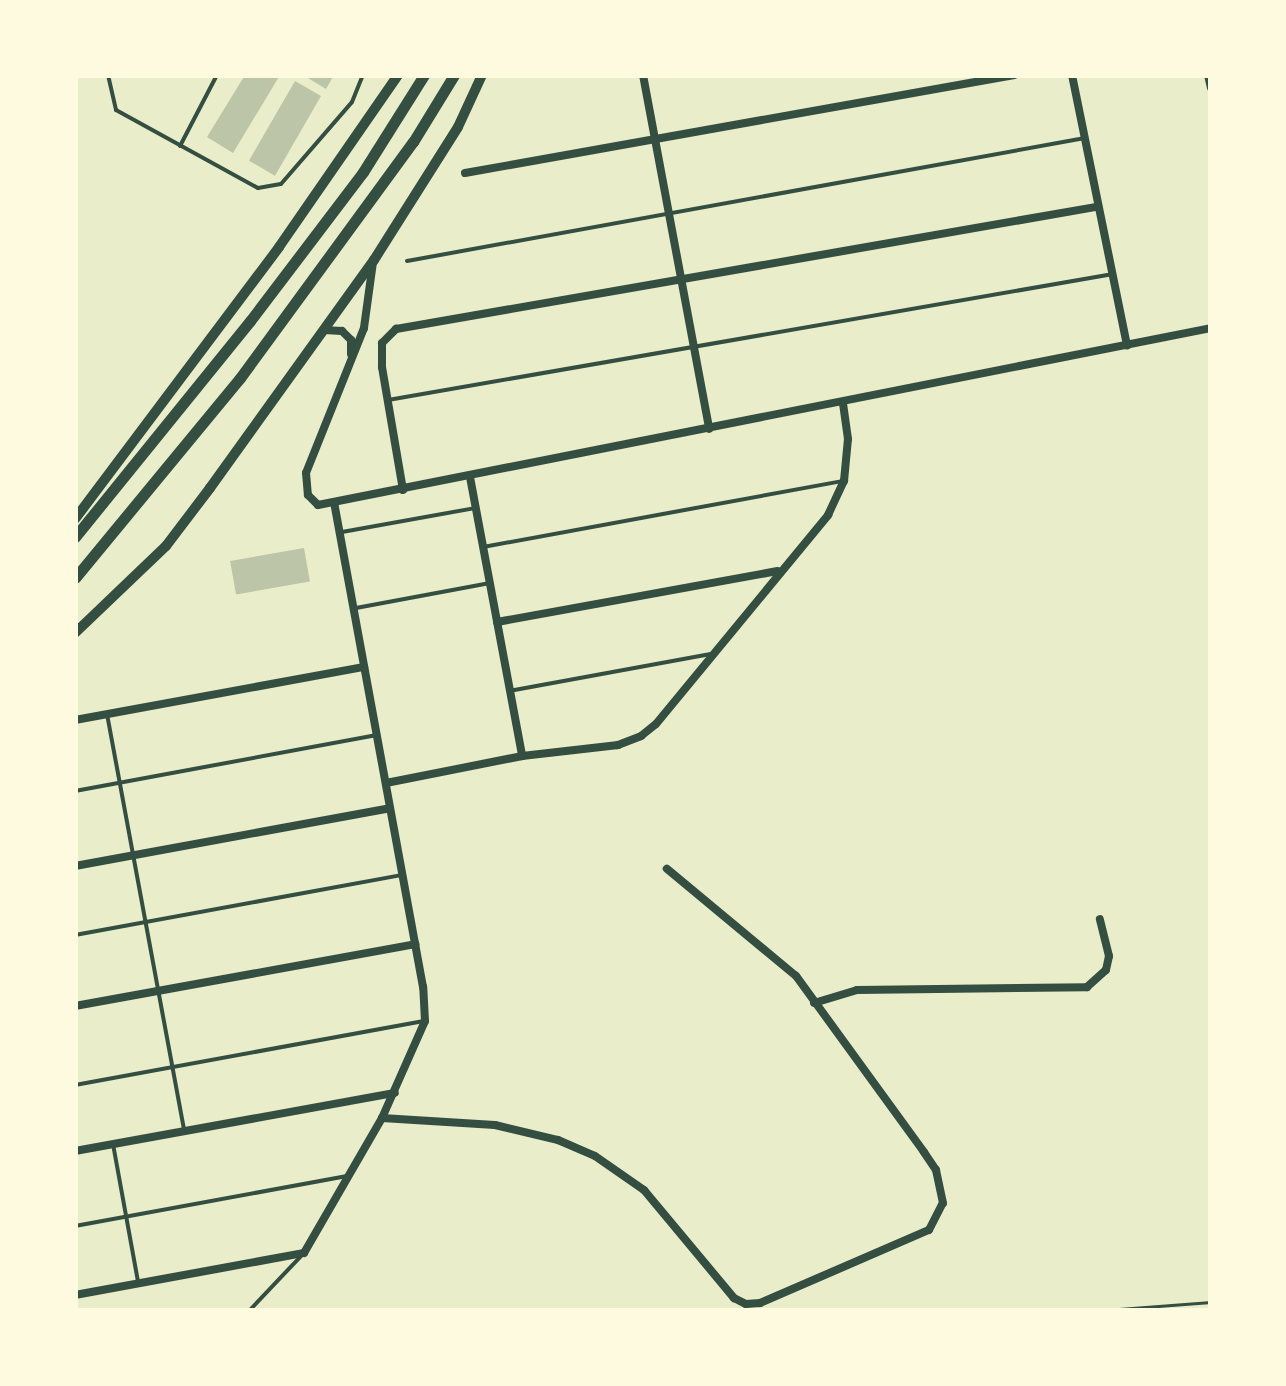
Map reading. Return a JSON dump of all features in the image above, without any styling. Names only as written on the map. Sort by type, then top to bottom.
[{"type":"main road","points":[[75,519],[279,247],[398,75]]},
{"type":"main road","points":[[75,537],[210,373],[362,172],[424,75]]},
{"type":"main road","points":[[75,578],[240,378],[414,142],[454,75]]},
{"type":"main road","points":[[75,633],[166,546],[374,260],[458,126],[482,75]]},
{"type":"street","points":[[643,75],[710,429]]},
{"type":"street","points":[[465,173],[656,142],[1014,75]]},
{"type":"street","points":[[1072,75],[1127,345]]},
{"type":"street","points":[[1208,75],[1211,88]]},
{"type":"street","points":[[404,490],[386,400],[382,342],[396,329],[1096,206]]},
{"type":"street","points":[[374,260],[364,328],[306,473],[308,495],[318,505],[1211,328]]},
{"type":"street","points":[[319,331],[342,331],[351,340],[351,359]]},
{"type":"street","points":[[386,783],[522,756],[618,745],[641,736],[718,653],[780,570],[828,515],[844,480],[848,439],[843,402]]},
{"type":"street","points":[[470,477],[522,756]]},
{"type":"street","points":[[75,1295],[304,1253],[382,1118],[425,1021],[416,944],[334,504]]},
{"type":"street","points":[[496,622],[780,570]]},
{"type":"street","points":[[75,720],[364,667]]},
{"type":"street","points":[[75,866],[390,808]]},
{"type":"street","points":[[382,1118],[496,1125],[558,1140],[594,1156],[644,1190],[734,1298],[746,1304],[760,1303],[929,1230],[942,1212],[936,1170],[782,962],[667,868]]},
{"type":"street","points":[[814,1004],[856,990],[1087,987],[1106,970],[1110,956],[1100,919]]},
{"type":"street","points":[[75,1006],[416,944]]},
{"type":"street","points":[[75,1151],[395,1093]]},
{"type":"lane","points":[[108,75],[116,110],[258,188],[281,184],[352,102],[363,75]]},
{"type":"lane","points":[[180,146],[217,75]]},
{"type":"lane","points":[[407,261],[1085,138]]},
{"type":"lane","points":[[386,400],[1112,274]]},
{"type":"lane","points":[[483,547],[844,480]]},
{"type":"lane","points":[[339,533],[475,508]]},
{"type":"lane","points":[[353,608],[490,584]]},
{"type":"lane","points":[[509,691],[718,653]]},
{"type":"lane","points":[[107,714],[184,1131]]},
{"type":"lane","points":[[75,790],[376,735]]},
{"type":"lane","points":[[75,935],[403,875]]},
{"type":"lane","points":[[75,1085],[425,1021]]},
{"type":"lane","points":[[113,1144],[138,1283]]},
{"type":"lane","points":[[75,1226],[348,1176]]},
{"type":"lane","points":[[250,1311],[304,1253]]},
{"type":"path","points":[[1093,1311],[1211,1302]]},
{"type":"building","points":[[245,75],[280,75],[233,153],[207,137]]},
{"type":"building","points":[[303,75],[334,75],[326,89]]},
{"type":"building","points":[[295,81],[321,96],[275,176],[249,161]]},
{"type":"building","points":[[304,548],[310,581],[236,595],[230,561]]}]
